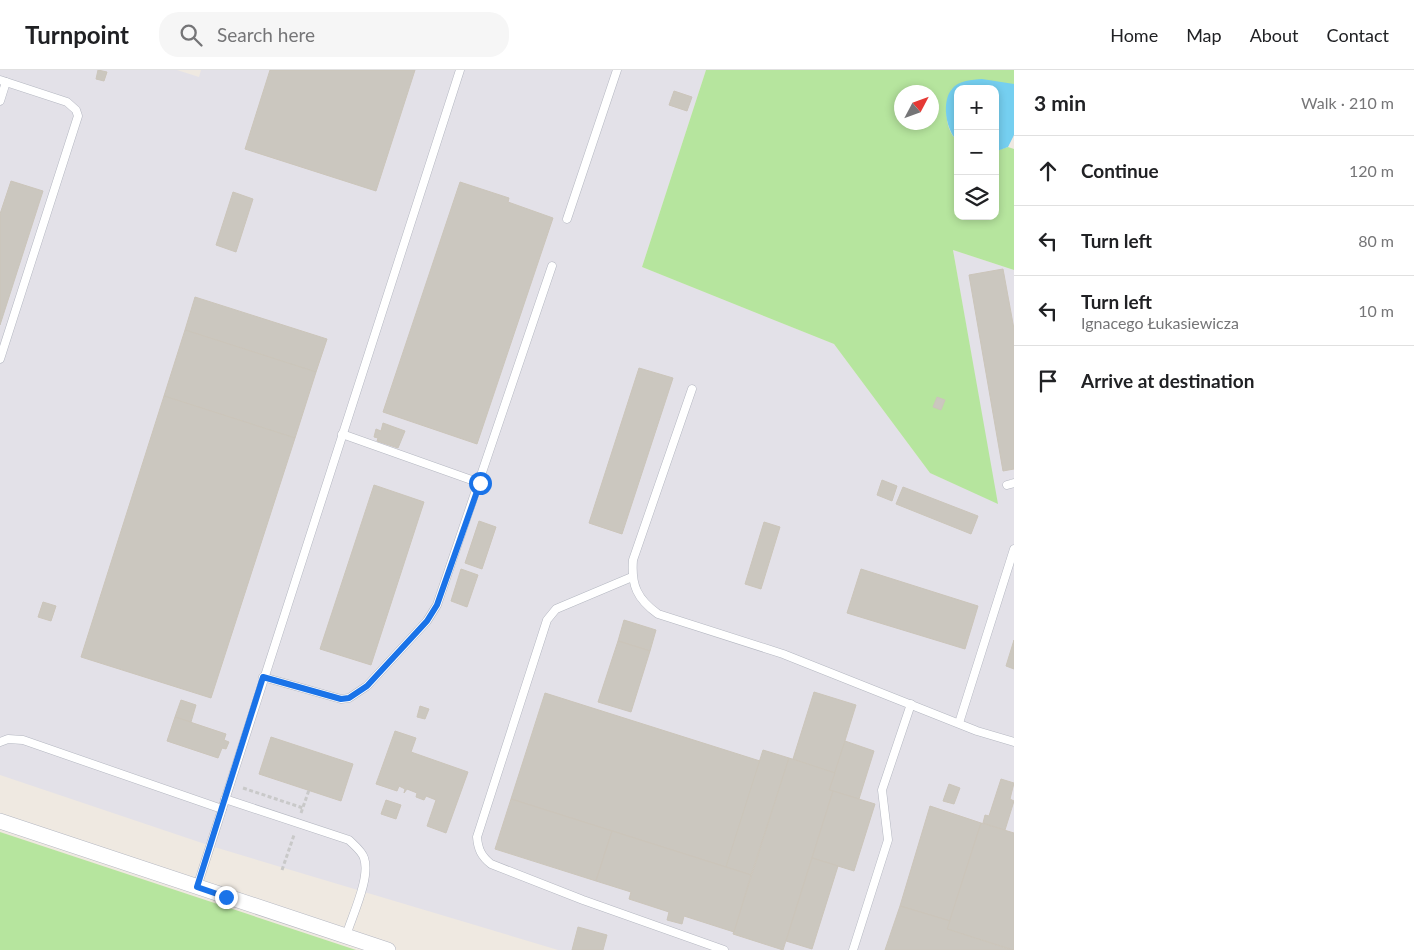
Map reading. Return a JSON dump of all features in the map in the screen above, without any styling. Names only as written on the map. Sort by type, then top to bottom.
[{"type":"street","points":[[0,821],[388,950]]},
{"type":"lane","points":[[197,887],[263,677],[460,70]]},
{"type":"lane","points":[[567,219],[615,71]]},
{"type":"lane","points":[[0,101],[3,81],[67,102],[76,110],[78,116],[0,359]]},
{"type":"lane","points":[[263,677],[341,699],[349,698],[367,686],[427,621],[437,605],[480,483],[552,266]]},
{"type":"lane","points":[[692,389],[633,560],[632,577],[637,592],[646,606],[658,614],[783,654],[958,723],[1014,742]]},
{"type":"lane","points":[[342,434],[480,483]]},
{"type":"lane","points":[[958,723],[1014,548]]},
{"type":"lane","points":[[632,577],[556,609],[547,620],[476,837],[477,848],[482,857],[491,864],[583,900],[724,950]]},
{"type":"lane","points":[[853,950],[888,840],[882,790],[911,704]]},
{"type":"lane","points":[[0,742],[8,739],[23,740],[222,809]]},
{"type":"lane","points":[[225,799],[349,840],[356,847],[364,857],[367,873],[346,936]]},
{"type":"path","points":[[243,788],[303,808]]},
{"type":"shaded area","points":[[0,70],[177,70],[199,77],[201,70],[706,70],[642,267],[834,344],[930,473],[997,503],[953,250],[1014,270],[1014,950],[558,950],[211,846],[0,775]]},
{"type":"green space","points":[[706,70],[1014,70],[1014,84],[954,85],[947,109],[948,123],[954,137],[954,220],[999,220],[999,150],[1008,147],[1014,149],[1014,270],[953,250],[998,504],[930,473],[834,344],[642,267]]},
{"type":"green space","points":[[0,832],[356,950],[0,950]]},
{"type":"water","points":[[982,79],[1014,84],[1014,135],[1008,147],[999,150],[999,85],[957,85],[970,80]]},
{"type":"water","points":[[954,87],[954,137],[950,131],[946,116],[947,101]]},
{"type":"building","points":[[98,70],[107,72],[104,81],[96,79]]},
{"type":"building","points":[[270,70],[415,70],[376,191],[245,149]]},
{"type":"building","points":[[674,91],[692,97],[687,111],[669,105]]},
{"type":"building","points":[[11,181],[43,191],[0,325],[0,214]]},
{"type":"building","points":[[460,182],[509,198],[508,202],[553,218],[477,444],[383,412]]},
{"type":"building","points":[[233,192],[253,199],[236,252],[216,245]]},
{"type":"building","points":[[1003,269],[1014,329],[1014,469],[1003,471],[969,275]]},
{"type":"building","points":[[195,297],[327,339],[316,372],[185,330]]},
{"type":"building","points":[[185,330],[316,372],[295,438],[164,396]]},
{"type":"building","points":[[639,368],[673,378],[622,534],[589,523]]},
{"type":"building","points":[[164,396],[295,438],[211,698],[81,657]]},
{"type":"building","points":[[937,397],[945,400],[941,410],[933,407]]},
{"type":"building","points":[[383,423],[405,431],[398,448],[377,441],[378,438],[374,437],[376,429],[381,431]]},
{"type":"building","points":[[882,480],[897,486],[892,501],[877,495]]},
{"type":"building","points":[[374,485],[424,502],[371,665],[320,649]]},
{"type":"building","points":[[903,487],[978,516],[971,534],[896,504]]},
{"type":"building","points":[[479,521],[496,527],[482,569],[465,563]]},
{"type":"building","points":[[764,522],[780,527],[761,589],[745,584]]},
{"type":"building","points":[[461,569],[478,575],[467,607],[451,601]]},
{"type":"building","points":[[861,569],[978,606],[965,649],[847,613]]},
{"type":"building","points":[[43,602],[56,606],[51,621],[38,617]]},
{"type":"building","points":[[624,620],[656,630],[650,651],[618,641]]},
{"type":"building","points":[[1014,640],[1014,669],[1006,666]]},
{"type":"building","points":[[618,641],[650,651],[631,712],[598,702]]},
{"type":"building","points":[[814,692],[856,705],[835,773],[793,759]]},
{"type":"building","points":[[545,693],[760,761],[726,867],[511,799]]},
{"type":"building","points":[[181,700],[196,705],[191,722],[175,717]]},
{"type":"building","points":[[420,706],[429,709],[425,719],[417,717]]},
{"type":"building","points":[[175,717],[226,734],[224,740],[229,742],[226,749],[222,748],[218,758],[167,741]]},
{"type":"building","points":[[395,731],[416,738],[411,752],[468,772],[446,833],[427,826],[436,800],[426,796],[424,800],[416,797],[417,793],[407,789],[404,793],[405,789],[399,786],[397,791],[376,784]]},
{"type":"building","points":[[271,737],[353,764],[341,801],[259,774]]},
{"type":"building","points":[[845,741],[874,751],[859,799],[829,790]]},
{"type":"building","points":[[763,750],[789,758],[751,875],[726,867]]},
{"type":"building","points":[[789,758],[835,773],[829,790],[833,791],[783,950],[733,934]]},
{"type":"building","points":[[1001,779],[1014,783],[1010,799],[1014,801],[1005,830],[983,823],[985,815],[989,816]]},
{"type":"building","points":[[949,784],[960,788],[954,804],[943,801]]},
{"type":"building","points":[[833,791],[875,804],[854,871],[812,858]]},
{"type":"building","points":[[511,799],[612,831],[596,881],[495,849]]},
{"type":"building","points":[[386,800],[401,805],[396,819],[381,814]]},
{"type":"building","points":[[930,806],[981,823],[950,921],[900,906]]},
{"type":"building","points":[[981,823],[1014,833],[1014,950],[947,929]]},
{"type":"building","points":[[612,831],[751,875],[734,932],[684,916],[682,924],[667,920],[669,912],[629,899],[631,892],[596,881]]},
{"type":"building","points":[[812,858],[838,866],[812,949],[786,941]]},
{"type":"building","points":[[900,906],[950,921],[947,929],[1012,950],[885,950]]},
{"type":"building","points":[[578,927],[607,935],[603,950],[572,950]]},
{"type":"route","points":[[226,897],[197,887],[263,677],[341,699],[349,698],[359,693],[367,686],[427,621],[437,605],[480,483]]}]
